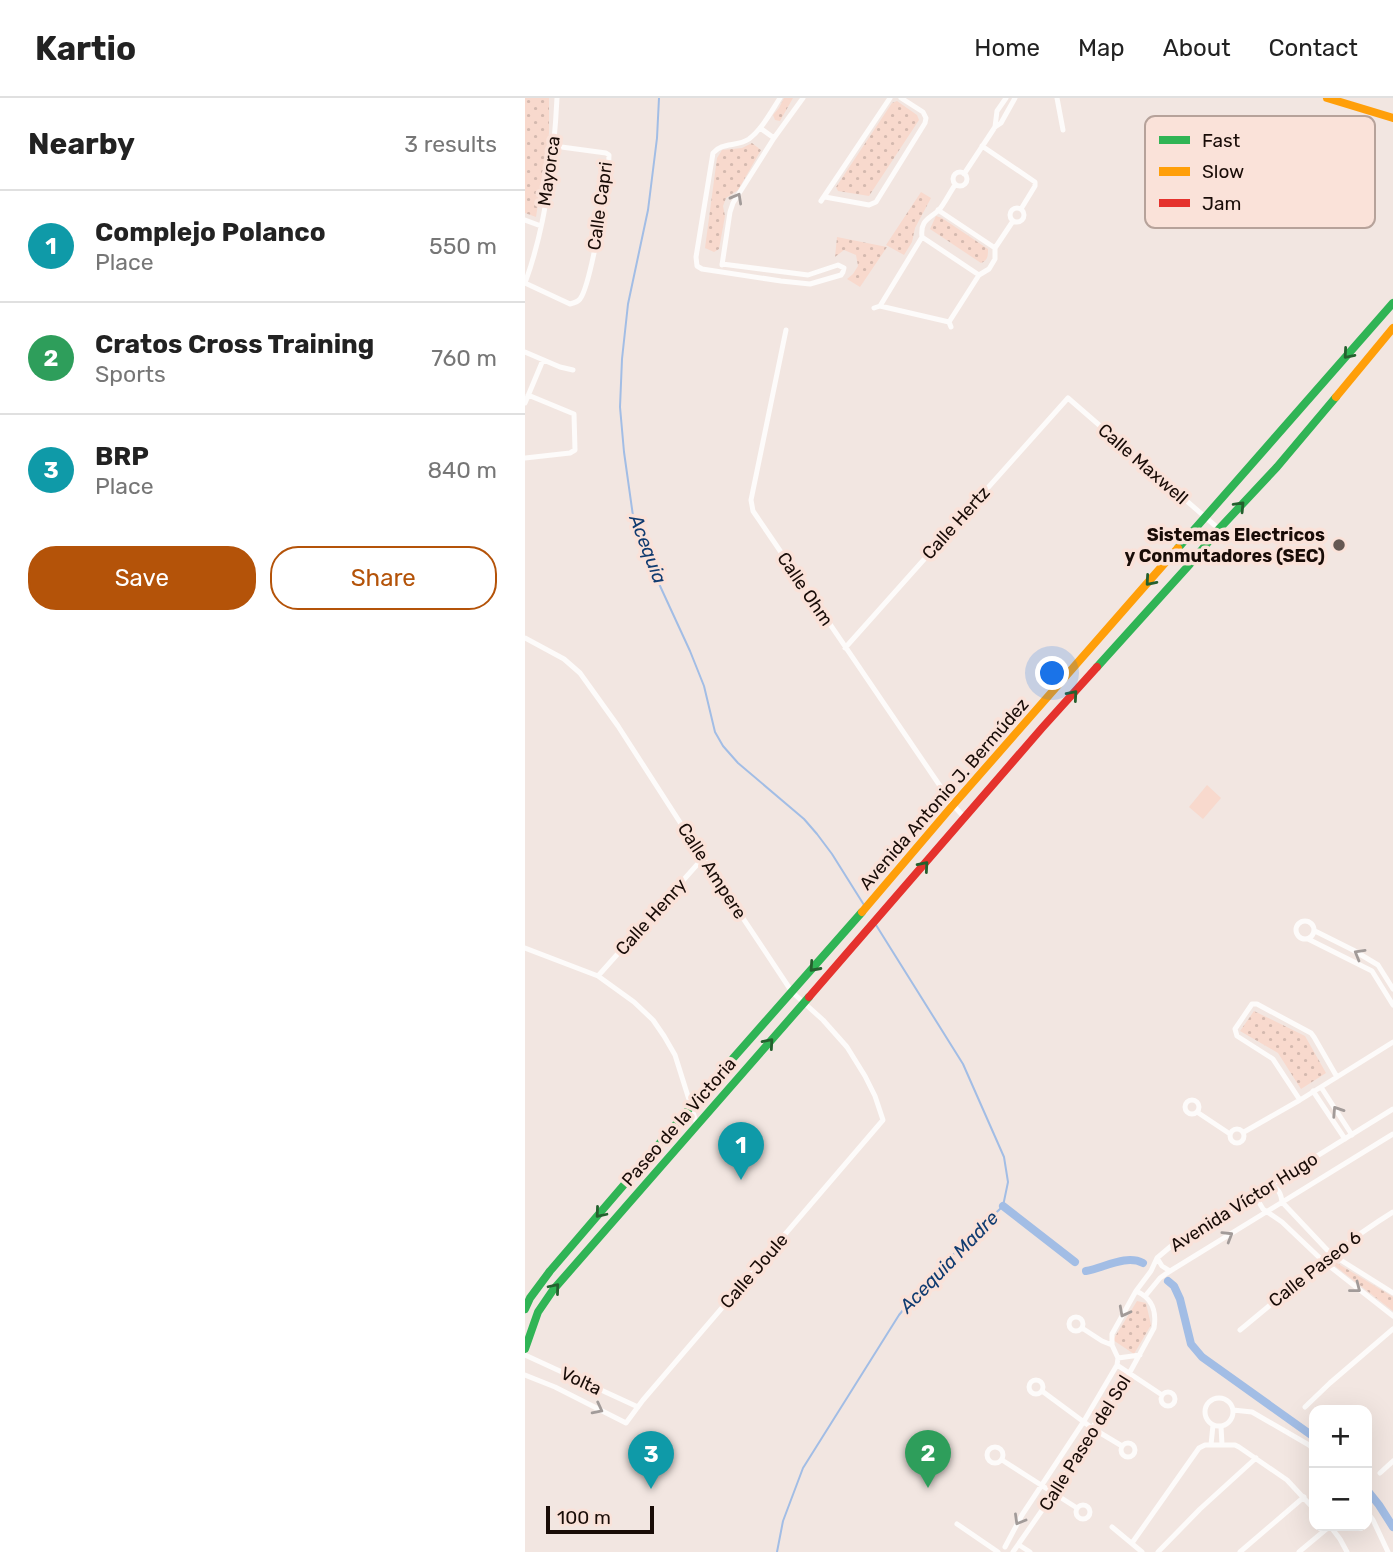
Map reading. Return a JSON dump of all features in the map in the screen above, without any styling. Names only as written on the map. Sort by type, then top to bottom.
[{"type":"main road","points":[[1327,98],[1393,118]]},
{"type":"main road","name":"Avenida Antonio J. Bermúdez","points":[[525,1309],[550,1271],[691,1107],[1393,303]]},
{"type":"main road","name":"Avenida Antonio J. Bermúdez","points":[[872,926],[1042,728],[1277,467],[1393,328]]},
{"type":"main road","points":[[1177,551],[1190,564]]},
{"type":"main road","name":"Paseo de la Victoria","points":[[525,1349],[538,1312],[547,1298],[872,926]]},
{"type":"street","name":"Mayorca","points":[[525,283],[541,226],[554,146],[557,98]]},
{"type":"street","points":[[722,264],[808,275],[836,265],[842,266],[844,270],[841,275],[816,283],[781,281],[697,266],[713,153],[722,146],[744,141],[760,128],[780,98]]},
{"type":"street","points":[[721,272],[733,203],[803,98]]},
{"type":"street","points":[[890,98],[823,200],[869,205],[876,202],[925,123],[923,112],[901,98]]},
{"type":"street","points":[[995,127],[997,111],[1006,98]]},
{"type":"street","points":[[964,174],[995,127],[1001,123],[1015,98]]},
{"type":"street","points":[[1057,98],[1063,130]]},
{"type":"street","points":[[760,128],[774,138]]},
{"type":"street","name":"Calle Capri","points":[[525,283],[571,304],[580,299],[590,266],[609,157],[606,153],[554,146]]},
{"type":"street","points":[[955,185],[922,228],[922,237],[877,307],[950,324],[979,275],[989,269],[995,259],[995,248],[1013,220],[1018,222],[1022,219],[1024,213],[1021,209],[1035,186],[1035,181],[982,146]]},
{"type":"street","points":[[960,172],[964,174],[967,179],[965,184],[959,187],[955,185],[954,175],[960,172]]},
{"type":"street","points":[[938,210],[995,248]]},
{"type":"street","points":[[525,220],[541,226]]},
{"type":"street","points":[[922,237],[979,275]]},
{"type":"street","points":[[781,281],[782,272]]},
{"type":"street","name":"Calle Ohm","points":[[786,330],[751,500],[756,517],[953,805],[965,818]]},
{"type":"street","points":[[525,352],[573,370]]},
{"type":"street","points":[[525,402],[543,360]]},
{"type":"street","points":[[525,458],[570,453],[575,450],[574,414],[528,395]]},
{"type":"street","name":"Calle Maxwell","points":[[1067,398],[1219,529]]},
{"type":"street","name":"Calle Hertz","points":[[845,648],[1067,398]]},
{"type":"street","name":"Calle Ampere","points":[[525,638],[564,659],[580,673],[618,726],[792,992],[823,1020],[847,1047],[875,1096],[883,1120]]},
{"type":"street","name":"Calle Henry","points":[[598,976],[703,858]]},
{"type":"street","points":[[1393,989],[1378,965],[1315,931],[1311,923],[1299,923],[1297,935],[1302,939],[1308,939],[1372,971],[1393,1005]]},
{"type":"street","points":[[1308,939],[1315,931]]},
{"type":"street","points":[[525,948],[598,976],[634,1002],[653,1020],[675,1055],[698,1125]]},
{"type":"street","points":[[1372,971],[1378,965]]},
{"type":"street","points":[[1300,1100],[1273,1059],[1237,1036],[1235,1029],[1250,1006],[1257,1004],[1311,1033],[1337,1077]]},
{"type":"street","points":[[1244,1132],[1393,1042]]},
{"type":"street","points":[[1321,1087],[1352,1135]]},
{"type":"street","points":[[1313,1091],[1345,1139]]},
{"type":"street","name":"Avenida Víctor Hugo","points":[[1393,1110],[1170,1247],[1157,1258],[1162,1266],[1170,1271],[1393,1134]]},
{"type":"street","points":[[1197,1112],[1230,1134],[1232,1140],[1238,1143],[1244,1139],[1244,1132],[1240,1128],[1235,1128],[1230,1134]]},
{"type":"street","name":"Calle Joule","points":[[625,1423],[883,1120]]},
{"type":"street","points":[[1270,1185],[1280,1192],[1282,1202],[1331,1254],[1393,1293]]},
{"type":"street","points":[[1257,1193],[1259,1205],[1393,1317]]},
{"type":"street","name":"Calle Paseo 6","points":[[1240,1330],[1331,1254],[1393,1212]]},
{"type":"street","points":[[1282,1222],[1293,1214]]},
{"type":"street","points":[[1082,1328],[1112,1345],[1112,1334],[1157,1258]]},
{"type":"street","points":[[1150,1271],[1160,1278]]},
{"type":"street","points":[[1136,1290],[1146,1295],[1160,1278],[1170,1271]]},
{"type":"street","name":"Calle Paseo del Sol","points":[[1019,1545],[1130,1372],[1154,1328],[1153,1308],[1146,1295]]},
{"type":"street","points":[[1305,1407],[1393,1329]]},
{"type":"street","name":"Calle Paseo del Sol","points":[[1112,1345],[1117,1362]]},
{"type":"street","name":"Calle Paseo del Sol","points":[[1005,1547],[1022,1515],[1084,1421],[1117,1362],[1140,1354]]},
{"type":"street","name":"Volta","points":[[525,1355],[638,1407]]},
{"type":"street","points":[[1117,1362],[1162,1395]]},
{"type":"street","name":"Volta","points":[[525,1375],[555,1387],[625,1423]]},
{"type":"street","points":[[1042,1391],[1092,1428],[1122,1446]]},
{"type":"street","points":[[1218,1398],[1229,1402],[1233,1410],[1231,1420],[1221,1426],[1213,1424],[1206,1416],[1206,1408],[1210,1402],[1218,1398]]},
{"type":"street","points":[[1233,1410],[1252,1412],[1309,1446]]},
{"type":"street","points":[[1211,1445],[1213,1424]]},
{"type":"street","points":[[1221,1426],[1222,1445]]},
{"type":"street","points":[[1132,1543],[1199,1448],[1205,1445],[1239,1447],[1287,1480],[1309,1502]]},
{"type":"street","points":[[1158,1552],[1255,1458]]},
{"type":"street","points":[[1002,1460],[1077,1508]]},
{"type":"street","points":[[1380,1472],[1393,1461]]},
{"type":"street","points":[[1240,1552],[1304,1497]]},
{"type":"street","points":[[1372,1518],[1388,1552]]},
{"type":"street","points":[[957,1524],[998,1552],[1005,1547],[1012,1552],[1019,1545],[1030,1552]]},
{"type":"street","points":[[1112,1527],[1142,1552]]},
{"type":"street","points":[[1299,1552],[1324,1531]]},
{"type":"street","points":[[1334,1531],[1347,1552]]},
{"type":"shaded area","points":[[525,98],[549,98],[549,133],[536,217],[525,213]]},
{"type":"shaded area","points":[[784,98],[793,98],[780,121],[775,120],[773,115]]},
{"type":"shaded area","points":[[897,101],[917,115],[919,120],[869,196],[838,191],[836,187],[892,103]]},
{"type":"shaded area","points":[[752,143],[761,150],[738,190],[726,198],[719,249],[714,252],[705,248],[717,158],[722,150],[742,148]]},
{"type":"shaded area","points":[[921,192],[931,198],[904,255],[886,245]]},
{"type":"shaded area","points":[[936,216],[988,249],[985,261],[981,263],[930,229]]},
{"type":"shaded area","points":[[837,237],[887,247],[860,287],[847,279],[858,266],[856,255],[844,250],[835,257]]},
{"type":"shaded area","points":[[1207,785],[1221,798],[1203,819],[1189,807]]},
{"type":"shaded area","points":[[1254,1011],[1305,1036],[1326,1073],[1301,1089],[1278,1053],[1240,1031]]},
{"type":"shaded area","points":[[1332,1260],[1393,1297],[1393,1311],[1330,1262]]},
{"type":"shaded area","points":[[1137,1301],[1146,1303],[1151,1325],[1134,1354],[1113,1340]]},
{"type":"waterway","name":"Acequia","points":[[659,98],[648,210],[628,304],[622,359],[620,407],[634,523],[704,686],[715,732],[723,746],[738,763],[804,819],[832,854],[864,905]]},
{"type":"waterway","name":"Acequia Madre","points":[[777,1552],[783,1521],[803,1468],[899,1315],[931,1276],[1003,1206],[1008,1182],[1004,1157],[963,1064],[876,925]]},
{"type":"waterway","points":[[1003,1206],[1075,1262]]},
{"type":"waterway","points":[[1086,1271],[1129,1260],[1143,1263]]},
{"type":"waterway","points":[[1168,1281],[1174,1286],[1180,1299],[1191,1344],[1202,1357],[1309,1433]]},
{"type":"waterway","points":[[1372,1496],[1393,1527]]},
{"type":"traffic: fast","points":[[1178,548],[1393,303]]},
{"type":"traffic: fast","points":[[1097,667],[1277,467],[1336,397]]},
{"type":"traffic: fast","points":[[525,1309],[550,1271],[862,912]]},
{"type":"traffic: fast","points":[[525,1349],[538,1312],[553,1290],[809,997]]},
{"type":"traffic: slow","points":[[1327,98],[1393,118]]},
{"type":"traffic: slow","points":[[1336,397],[1393,328]]},
{"type":"traffic: slow","points":[[862,912],[1178,548]]},
{"type":"traffic: jam","points":[[809,997],[1097,667]]},
{"type":"place","name":"Sistemas Electricos y Conmutadores (SEC)","points":[[1339,545]]},
{"type":"place","name":"Complejo Polanco","points":[[741,1180]]},
{"type":"place","name":"Cratos Cross Training","points":[[928,1488]]},
{"type":"place","name":"BRP","points":[[651,1489]]}]
